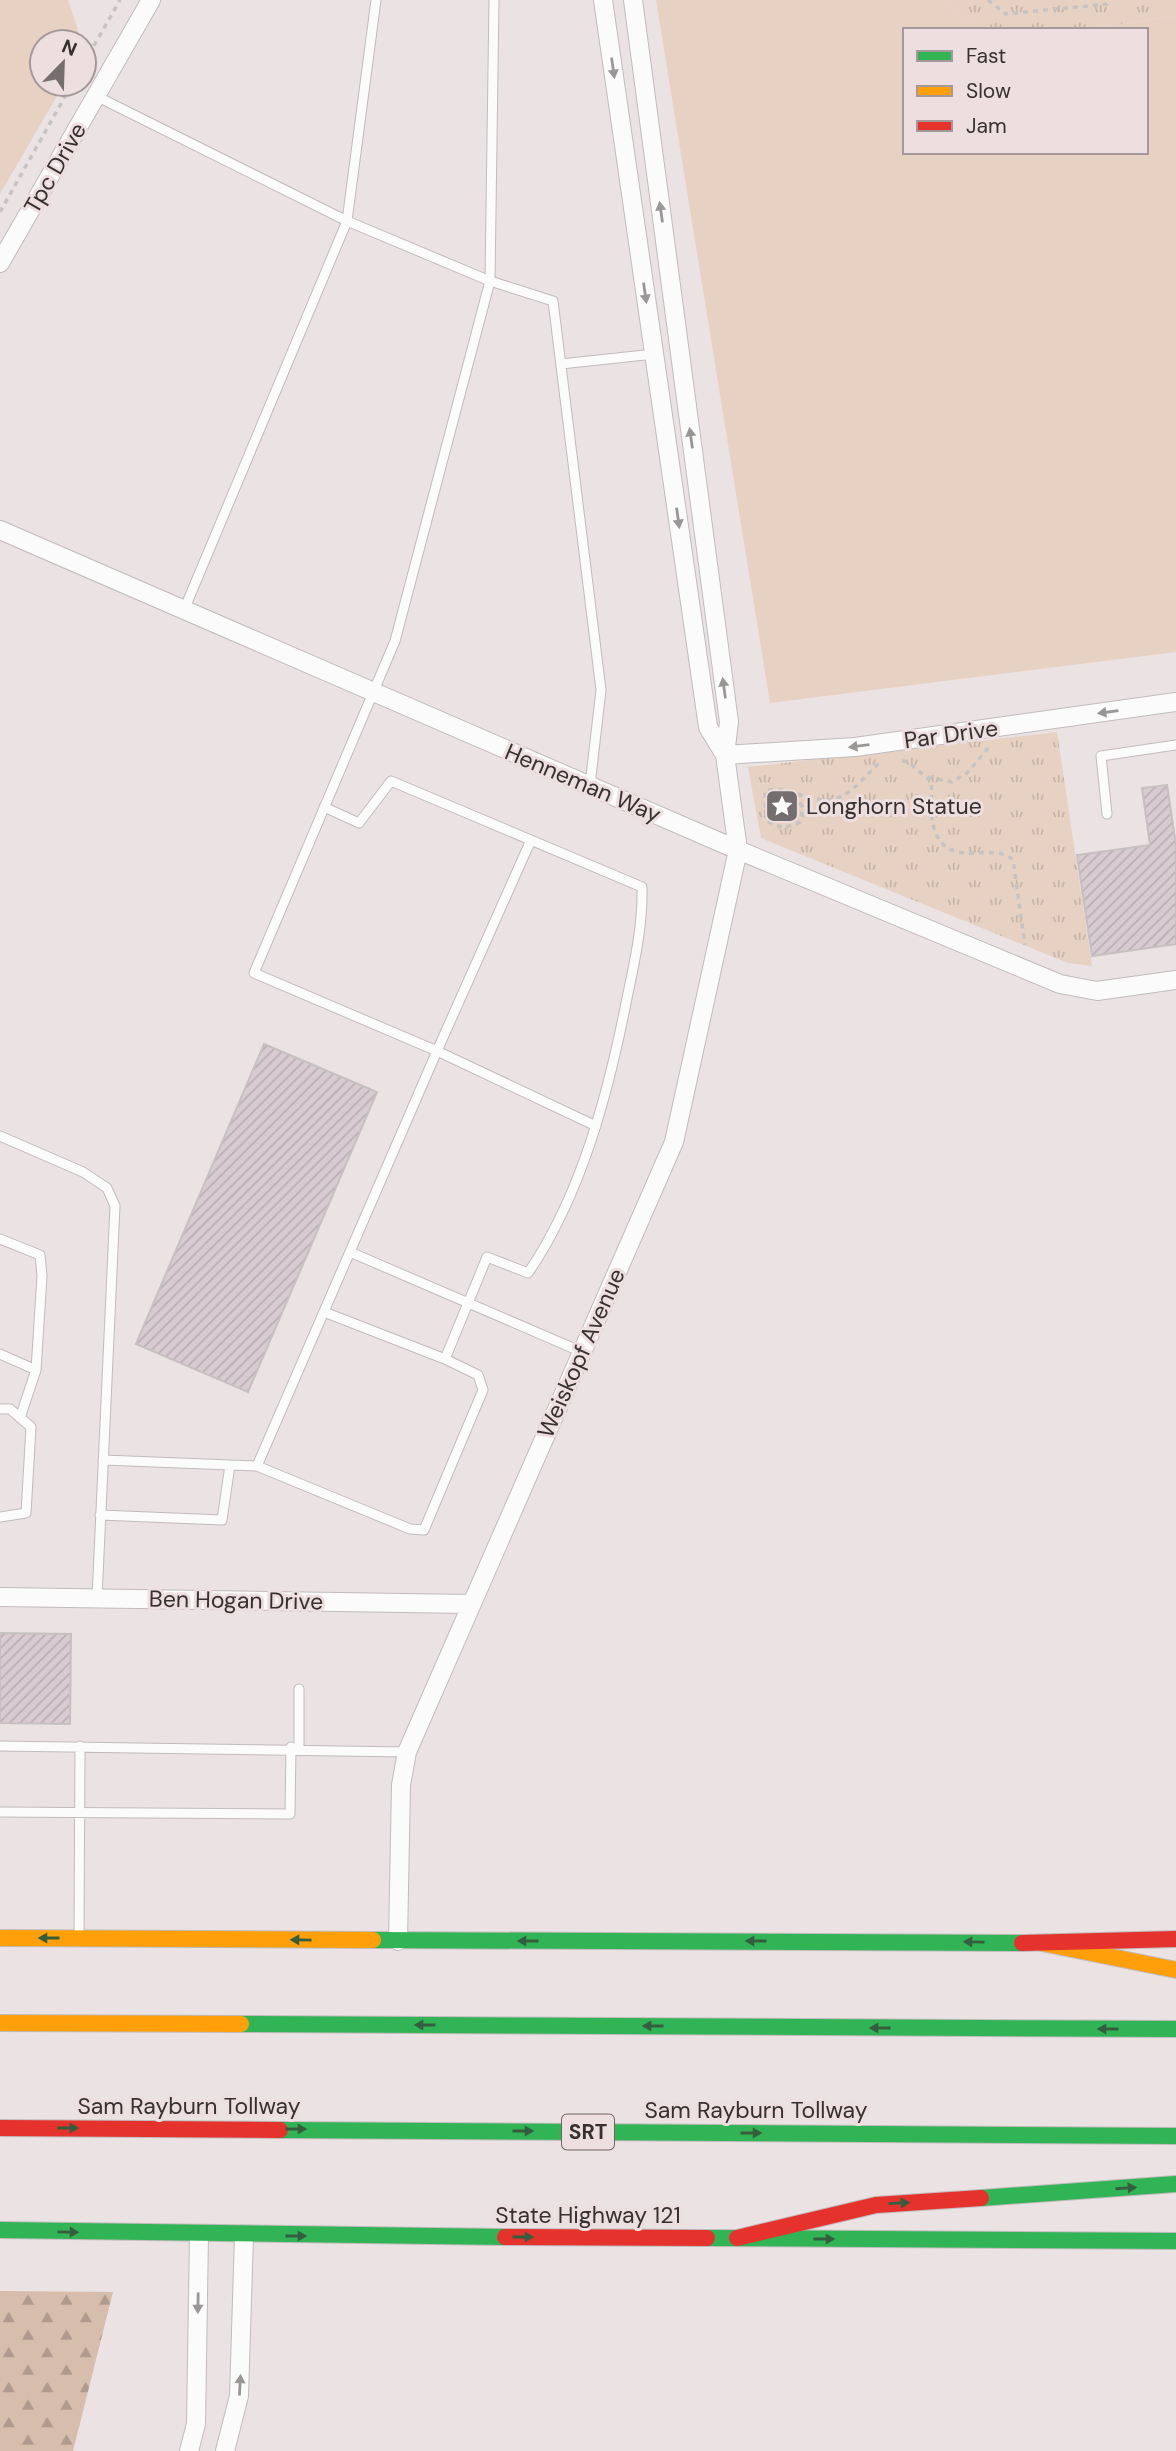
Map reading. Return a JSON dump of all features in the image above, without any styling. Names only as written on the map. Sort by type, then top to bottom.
[{"type":"main road","points":[[0,1938],[1042,1943],[1176,1939]]},
{"type":"main road","points":[[1042,1943],[1176,1969]]},
{"type":"main road","points":[[0,2023],[1176,2029]]},
{"type":"main road","name":"Sam Rayburn Tollway","points":[[0,2128],[1176,2136]]},
{"type":"main road","points":[[737,2238],[876,2205],[1176,2184]]},
{"type":"main road","name":"State Highway 121","points":[[0,2230],[244,2236],[1176,2241]]},
{"type":"street","name":"Tpc Drive","points":[[98,93],[151,0]]},
{"type":"street","points":[[603,0],[708,727],[725,755]]},
{"type":"street","points":[[633,0],[729,722],[725,755]]},
{"type":"street","name":"Tpc Drive","points":[[0,263],[95,98]]},
{"type":"street","name":"Henneman Way","points":[[0,530],[738,850],[1077,990],[1097,992],[1176,980]]},
{"type":"street","name":"Par Drive","points":[[725,755],[855,747],[1176,702]]},
{"type":"street","name":"Weiskopf Avenue","points":[[398,1941],[401,1784],[407,1752],[674,1142],[738,850],[725,755]]},
{"type":"street","name":"Ben Hogan Drive","points":[[0,1598],[471,1604]]},
{"type":"street","points":[[189,2451],[196,2424],[199,2234]]},
{"type":"street","points":[[225,2451],[239,2396],[244,2236]]},
{"type":"lane","points":[[184,610],[348,221],[376,0]]},
{"type":"lane","points":[[494,0],[490,281],[394,641],[254,972],[437,1051],[596,1126]]},
{"type":"lane","points":[[98,97],[348,221],[490,281],[553,301],[601,690],[590,786]]},
{"type":"lane","points":[[561,364],[654,354]]},
{"type":"lane","points":[[1107,814],[1101,757],[1176,745]]},
{"type":"lane","points":[[324,807],[359,823],[391,781],[642,887],[643,922],[618,1043],[596,1126],[547,1246],[528,1273],[487,1257],[445,1359]]},
{"type":"lane","points":[[257,1466],[531,840]]},
{"type":"lane","points":[[0,1136],[83,1172],[107,1188],[115,1206],[97,1598]]},
{"type":"lane","points":[[0,1240],[40,1255],[42,1276],[37,1370],[20,1418]]},
{"type":"lane","points":[[350,1252],[582,1352]]},
{"type":"lane","points":[[103,1460],[257,1466],[410,1529],[424,1530],[483,1390],[478,1375],[445,1359],[324,1312]]},
{"type":"lane","points":[[0,1354],[37,1370]]},
{"type":"lane","points":[[0,1409],[9,1409],[31,1427],[26,1513],[0,1517]]},
{"type":"lane","points":[[100,1515],[222,1520],[230,1465]]},
{"type":"lane","points":[[0,1812],[290,1814],[299,1689]]},
{"type":"lane","points":[[0,1745],[407,1752]]},
{"type":"lane","points":[[79,1938],[80,1746]]},
{"type":"path","points":[[98,38],[120,0]]},
{"type":"path","points":[[988,0],[1006,14],[1107,4],[1110,0]]},
{"type":"path","points":[[0,212],[64,98]]},
{"type":"path","points":[[926,776],[952,782],[967,773],[996,739]]},
{"type":"path","points":[[896,760],[908,762],[931,781],[932,819],[939,840],[962,853],[972,855],[997,851],[1013,860],[1025,946]]},
{"type":"path","points":[[795,794],[803,808],[800,822],[784,828],[766,821],[765,791],[776,788],[831,802],[846,796],[881,762],[888,761]]},
{"type":"green space","points":[[0,0],[68,0],[77,28],[28,28],[28,98],[56,98],[0,194]]},
{"type":"green space","points":[[656,0],[943,0],[979,28],[903,28],[903,154],[1148,154],[1148,28],[1091,28],[1176,16],[1176,652],[770,703]]},
{"type":"green space","points":[[943,0],[1176,0],[1176,16],[1091,28],[979,28]]},
{"type":"green space","points":[[1057,732],[1092,966],[1068,963],[761,838],[748,767]]},
{"type":"green space","points":[[0,2291],[113,2292],[73,2451],[0,2451]]},
{"type":"building","points":[[1167,785],[1176,845],[1176,944],[1092,956],[1077,855],[1150,845],[1142,788]]},
{"type":"building","points":[[264,1044],[377,1092],[248,1392],[136,1344]]},
{"type":"building","points":[[0,1633],[71,1634],[70,1724],[0,1723]]},
{"type":"traffic: fast","points":[[373,1940],[1022,1943]]},
{"type":"traffic: fast","points":[[241,2024],[1176,2029]]},
{"type":"traffic: fast","points":[[280,2130],[1176,2136]]},
{"type":"traffic: fast","points":[[981,2198],[1176,2184]]},
{"type":"traffic: fast","points":[[0,2230],[505,2237]]},
{"type":"traffic: fast","points":[[707,2238],[1176,2241]]},
{"type":"traffic: slow","points":[[0,1938],[373,1940]]},
{"type":"traffic: slow","points":[[1042,1943],[1176,1970]]},
{"type":"traffic: slow","points":[[0,2023],[241,2024]]},
{"type":"traffic: jam","points":[[1022,1943],[1176,1939]]},
{"type":"traffic: jam","points":[[0,2128],[280,2130]]},
{"type":"traffic: jam","points":[[737,2238],[876,2205],[981,2198]]},
{"type":"traffic: jam","points":[[505,2237],[707,2238]]},
{"type":"place","name":"Longhorn Statue","points":[[782,806]]}]
